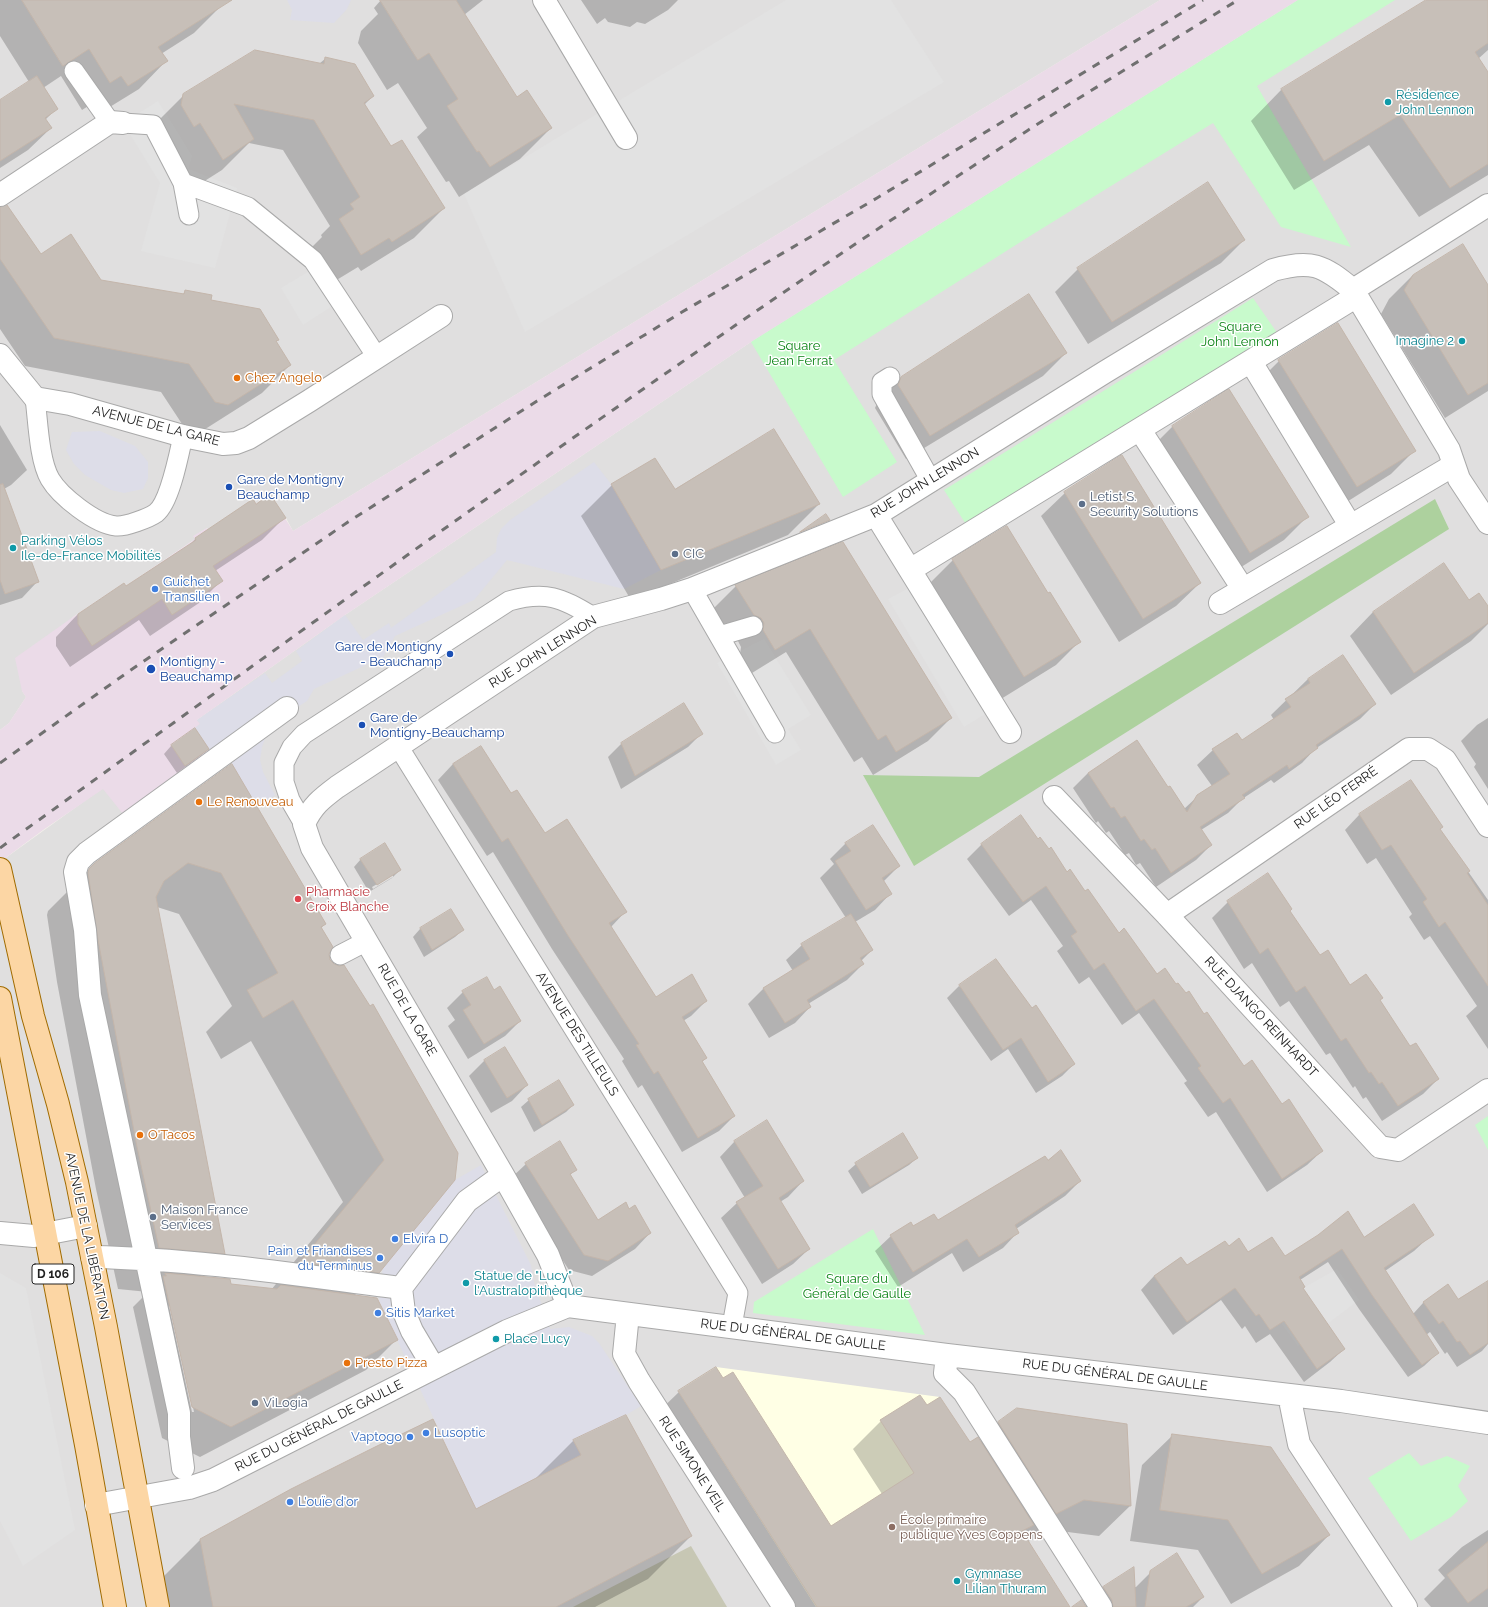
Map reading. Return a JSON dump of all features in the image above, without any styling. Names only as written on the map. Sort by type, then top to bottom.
[{"type":"main road","name":"AVENUE DE LA LIBÉRATION","points":[[0,869],[33,1016],[63,1124],[77,1182],[158,1607]]},
{"type":"main road","name":"D 106","points":[[0,998],[115,1607]]},
{"type":"street","points":[[544,0],[626,138]]},
{"type":"street","points":[[0,194],[116,122]]},
{"type":"street","points":[[910,570],[1251,362],[1488,205]]},
{"type":"street","name":"RUE JOHN LENNON","points":[[398,746],[593,617],[662,599],[692,589],[876,515],[1105,372],[1273,270],[1289,265],[1303,264],[1319,267],[1334,274],[1355,293],[1449,450],[1459,478],[1488,523]]},
{"type":"street","name":"AVENUE DE LA GARE","points":[[35,398],[70,404],[184,436],[223,444],[236,443],[249,438],[441,316]]},
{"type":"street","points":[[0,355],[35,398]]},
{"type":"street","points":[[1251,362],[1350,525]]},
{"type":"street","points":[[1140,430],[1243,589]]},
{"type":"street","points":[[1220,603],[1454,465]]},
{"type":"street","points":[[876,515],[1010,732]]},
{"type":"street","points":[[183,1468],[179,1437],[179,1413],[90,995],[85,930],[75,872],[78,862],[87,853],[287,708]]},
{"type":"street","points":[[304,824],[310,810],[319,800],[398,746]]},
{"type":"street","name":"RUE LÉO FERRÉ","points":[[1167,915],[1409,749],[1428,749],[1445,760],[1488,826]]},
{"type":"street","name":"RUE DJANGO REINHARDT","points":[[1054,797],[1167,915],[1380,1147],[1398,1150],[1488,1090]]},
{"type":"street","name":"RUE DE LA GARE","points":[[304,824],[312,848],[503,1175],[548,1255],[568,1306]]},
{"type":"street","points":[[434,1368],[412,1331],[404,1312],[401,1288],[467,1201],[503,1175]]},
{"type":"street","points":[[0,1233],[34,1236],[86,1226]]},
{"type":"street","points":[[92,1257],[146,1259],[290,1274],[401,1288]]},
{"type":"street","name":"RUE DU GÉNÉRAL DE GAULLE","points":[[96,1505],[189,1488],[213,1480],[508,1331],[568,1306],[947,1355],[1288,1395],[1488,1423]]},
{"type":"street","name":"RUE SIMONE VEIL","points":[[628,1314],[624,1354],[639,1381],[784,1607]]},
{"type":"street","points":[[947,1355],[945,1373],[964,1392],[1101,1607]]},
{"type":"street","points":[[1288,1395],[1299,1444],[1406,1607]]},
{"type":"lane","points":[[74,71],[116,122],[153,125],[183,183],[188,215]]},
{"type":"lane","points":[[183,183],[248,207],[313,260],[377,357]]},
{"type":"lane","points":[[890,377],[882,382],[882,394],[931,481]]},
{"type":"lane","points":[[35,398],[42,456],[50,479],[67,499],[79,509],[100,520],[116,526],[140,521],[157,513],[167,496],[184,436]]},
{"type":"lane","points":[[692,589],[775,733]]},
{"type":"lane","points":[[304,824],[290,800],[284,782],[284,763],[292,747],[304,734],[508,601],[527,596],[556,598],[575,606],[593,617]]},
{"type":"lane","points":[[719,636],[753,626]]},
{"type":"lane","name":"AVENUE DES TILLEULS","points":[[398,746],[738,1293],[732,1326]]},
{"type":"lane","points":[[340,955],[367,941]]},
{"type":"shaded area","points":[[0,0],[1160,0],[293,531],[286,518],[256,504],[253,500],[213,537],[207,528],[194,536],[195,539],[126,586],[124,583],[73,617],[22,691],[26,697],[9,723],[0,730]]},
{"type":"shaded area","points":[[287,0],[351,0],[347,9],[334,23],[290,20],[292,10]]},
{"type":"shaded area","points":[[786,0],[891,0],[944,82],[525,332],[464,194]]},
{"type":"shaded area","points":[[1160,0],[1298,0],[751,342],[345,615],[197,720],[200,724],[195,728],[215,758],[127,819],[103,789],[43,830],[0,862],[0,730],[9,723],[26,697],[22,691],[15,658],[124,583],[126,586],[195,539],[193,536],[207,528],[213,537],[253,499],[256,504],[270,494],[293,531]]},
{"type":"shaded area","points":[[1298,0],[1488,0],[1488,1607],[0,1607],[0,862],[345,615],[751,342]]},
{"type":"shaded area","points":[[158,101],[192,156],[188,169],[237,188],[215,268],[141,251],[160,183],[123,123]]},
{"type":"shaded area","points":[[318,266],[340,301],[303,325],[281,288]]},
{"type":"shaded area","points":[[100,431],[135,446],[148,462],[148,478],[143,489],[124,493],[111,490],[85,475],[74,464],[66,450],[72,432]]},
{"type":"shaded area","points":[[594,462],[611,484],[661,570],[624,589],[507,560],[474,600],[395,636],[383,657],[314,689],[307,701],[290,712],[266,736],[262,747],[260,760],[263,772],[275,795],[257,807],[230,761],[216,760],[195,728],[200,724],[197,720],[265,673],[272,683],[302,661],[296,651],[345,615],[363,640],[389,623],[391,628],[496,552],[497,538],[501,529],[510,520]]},
{"type":"shaded area","points":[[918,583],[995,708],[964,727],[888,599]]},
{"type":"shaded area","points":[[764,639],[811,715],[788,729],[801,750],[776,765],[717,663]]},
{"type":"shaded area","name":"Place Lucy","points":[[481,1165],[531,1265],[534,1282],[550,1329],[569,1327],[592,1336],[599,1343],[641,1406],[626,1415],[573,1440],[581,1455],[476,1509],[379,1301],[383,1267],[455,1180]]},
{"type":"shaded area","points":[[1337,1269],[1359,1300],[1298,1346],[1269,1306]]},
{"type":"shaded area","points":[[0,1273],[26,1288],[75,1530],[23,1566],[0,1521]]},
{"type":"shaded area","name":"École primaire publique Yves Coppens","points":[[716,1367],[940,1397],[971,1445],[968,1448],[1070,1607],[816,1607],[678,1391]]},
{"type":"shaded area","points":[[691,1546],[727,1607],[573,1607]]},
{"type":"green space","name":"Square Jean Ferrat","points":[[1298,0],[1395,0],[1257,86],[1351,247],[1281,227],[1213,123],[1030,236],[834,360],[897,462],[843,497],[751,342]]},
{"type":"green space","name":"Square John Lennon","points":[[1253,298],[1280,337],[969,529],[944,490]]},
{"type":"green space","points":[[1435,499],[1449,529],[914,866],[863,775],[979,777]]},
{"type":"green space","points":[[1488,1116],[1488,1150],[1475,1125]]},
{"type":"green space","name":"Square du Général de Gaulle","points":[[873,1229],[925,1335],[753,1313],[754,1302]]},
{"type":"green space","points":[[1409,1453],[1421,1466],[1447,1456],[1470,1466],[1458,1486],[1468,1501],[1451,1517],[1411,1541],[1368,1478]]},
{"type":"building","points":[[22,0],[232,0],[158,47],[168,61],[128,86],[121,76],[110,83],[89,49],[63,66]]},
{"type":"building","points":[[380,0],[456,0],[517,97],[527,90],[552,128],[490,167],[479,151],[477,152],[447,106],[458,99],[429,53],[418,60]]},
{"type":"building","name":"Résidence John Lennon","points":[[1426,0],[1488,0],[1488,43],[1475,52],[1488,72],[1488,164],[1450,188],[1400,115],[1324,161],[1281,89]]},
{"type":"building","points":[[255,50],[324,64],[325,57],[355,64],[374,96],[364,103],[391,146],[402,140],[445,208],[392,242],[389,238],[361,255],[339,219],[354,209],[350,204],[360,197],[314,120],[234,104],[254,139],[223,160],[200,123],[194,127],[181,105],[183,94]]},
{"type":"building","points":[[37,76],[58,109],[45,118],[52,128],[0,161],[0,100]]},
{"type":"building","points":[[1208,182],[1245,240],[1112,322],[1077,268]]},
{"type":"building","points":[[7,205],[41,254],[71,234],[101,280],[184,294],[185,290],[212,295],[211,300],[260,309],[279,340],[276,341],[291,365],[228,405],[215,402],[189,364],[54,338],[0,259],[0,207]]},
{"type":"building","name":"Imagine 2","points":[[1463,244],[1488,285],[1488,383],[1468,395],[1404,290],[1413,275]]},
{"type":"building","points":[[1029,294],[1067,353],[930,436],[898,385],[901,377]]},
{"type":"building","points":[[1338,323],[1416,451],[1357,487],[1278,360]]},
{"type":"building","points":[[1229,389],[1309,517],[1250,553],[1172,426]]},
{"type":"building","points":[[774,429],[820,504],[661,570],[611,484],[655,458],[675,489]]},
{"type":"building","points":[[1122,455],[1201,583],[1143,619],[1064,492]]},
{"type":"building","name":"Parking Vélos Ile-de-France Mobilités","points":[[3,484],[39,582],[5,594],[0,580],[0,485]]},
{"type":"building","points":[[270,494],[286,518],[213,566],[223,581],[172,615],[162,599],[92,646],[78,624],[78,614],[124,583],[126,586],[196,540],[195,538],[253,499],[256,504]]},
{"type":"building","points":[[826,514],[830,520],[800,532]]},
{"type":"building","points":[[1007,526],[1048,593],[1050,592],[1081,642],[1024,677],[952,559]]},
{"type":"building","points":[[843,542],[952,718],[896,752],[886,735],[878,740],[810,629],[775,650],[763,630],[764,623],[761,618],[754,615],[735,585]]},
{"type":"building","points":[[1444,563],[1469,600],[1479,593],[1488,606],[1488,623],[1414,673],[1373,612]]},
{"type":"building","points":[[1343,655],[1376,704],[1316,745],[1318,748],[1289,769],[1287,765],[1242,795],[1245,798],[1200,827],[1212,845],[1171,873],[1155,848],[1152,850],[1144,839],[1141,841],[1125,816],[1121,818],[1114,807],[1111,808],[1088,773],[1137,740],[1168,787],[1170,786],[1187,812],[1197,795],[1230,774],[1212,749],[1237,733],[1242,740],[1291,707],[1285,699],[1310,683],[1308,679]]},
{"type":"building","points":[[684,703],[703,734],[635,776],[621,743]]},
{"type":"building","points":[[195,728],[209,749],[185,766],[171,745]]},
{"type":"building","points":[[481,746],[511,793],[517,790],[545,833],[567,819],[627,912],[609,923],[656,997],[692,974],[707,1001],[682,1017],[707,1058],[702,1061],[735,1116],[698,1138],[658,1071],[654,1074],[636,1045],[639,1044],[567,934],[508,838],[502,842],[453,764]]},
{"type":"building","points":[[232,764],[326,924],[321,927],[333,947],[329,954],[330,960],[339,966],[344,965],[370,1006],[373,1004],[458,1153],[455,1180],[379,1273],[300,1262],[384,1160],[293,1000],[263,1018],[247,990],[278,973],[221,873],[188,863],[164,881],[156,897],[225,1254],[159,1248],[137,1147],[98,940],[88,873],[89,869],[95,863]]},
{"type":"building","points":[[1411,780],[1443,827],[1440,829],[1470,871],[1467,873],[1488,905],[1488,986],[1445,922],[1439,927],[1423,902],[1427,899],[1391,845],[1382,850],[1359,814]]},
{"type":"building","points":[[1021,815],[1038,839],[1040,837],[1049,849],[1051,847],[1067,872],[1070,869],[1085,891],[1088,889],[1119,933],[1124,928],[1157,974],[1165,968],[1176,984],[1178,983],[1186,993],[1189,991],[1204,1014],[1207,1012],[1244,1066],[1252,1060],[1282,1104],[1289,1099],[1323,1151],[1282,1179],[1230,1098],[1223,1103],[1198,1068],[1201,1066],[1154,999],[1136,1011],[1104,963],[1094,970],[1071,936],[1077,932],[1046,886],[1023,902],[981,844]]},
{"type":"building","points":[[873,825],[900,866],[882,878],[892,894],[866,910],[835,861],[851,851],[845,843]]},
{"type":"building","points":[[385,843],[401,870],[377,885],[360,859]]},
{"type":"building","points":[[1268,873],[1292,909],[1290,911],[1320,955],[1328,950],[1350,985],[1366,974],[1383,998],[1380,1000],[1410,1046],[1416,1043],[1439,1079],[1398,1106],[1382,1082],[1379,1084],[1371,1072],[1369,1073],[1346,1038],[1341,1041],[1305,986],[1296,992],[1268,948],[1260,954],[1227,901]]},
{"type":"building","points":[[451,909],[464,930],[432,950],[420,928]]},
{"type":"building","points":[[851,914],[873,950],[860,958],[864,964],[807,1000],[811,1007],[785,1023],[763,988],[810,959],[801,944]]},
{"type":"building","points":[[996,959],[1032,1008],[1036,1005],[1075,1064],[1048,1082],[1021,1038],[1003,1050],[959,985]]},
{"type":"building","points":[[487,977],[494,990],[500,986],[521,1021],[484,1044],[463,1010],[471,1005],[462,991]]},
{"type":"building","points":[[505,1047],[528,1085],[507,1098],[484,1060]]},
{"type":"building","points":[[559,1080],[574,1105],[542,1125],[528,1099]]},
{"type":"building","points":[[767,1120],[804,1181],[779,1198],[810,1249],[778,1269],[736,1202],[763,1186],[734,1141]]},
{"type":"building","points":[[903,1133],[918,1158],[870,1187],[855,1163]]},
{"type":"building","points":[[560,1141],[577,1170],[570,1174],[598,1220],[626,1202],[629,1209],[635,1205],[651,1233],[608,1261],[584,1255],[525,1163]]},
{"type":"building","points":[[1061,1150],[1081,1181],[1015,1225],[1019,1233],[979,1257],[967,1239],[913,1272],[890,1235],[911,1222],[913,1226],[934,1214],[938,1220],[1045,1156],[1048,1160]]},
{"type":"building","points":[[1414,1204],[1434,1235],[1384,1268],[1439,1353],[1422,1365],[1372,1295],[1342,1249],[1299,1277],[1305,1287],[1303,1288],[1345,1349],[1317,1369],[1284,1321],[1270,1330],[1259,1314],[1256,1316],[1235,1288],[1187,1322],[1154,1276],[1181,1257],[1187,1265],[1225,1241],[1229,1246],[1239,1238],[1248,1252],[1272,1237],[1285,1256],[1318,1235],[1348,1211],[1364,1237]]},
{"type":"building","points":[[165,1273],[230,1279],[231,1284],[277,1289],[281,1285],[377,1298],[398,1340],[231,1427],[192,1407],[163,1276],[166,1276]]},
{"type":"building","points":[[1488,1281],[1488,1343],[1470,1355],[1460,1341],[1457,1342],[1443,1321],[1439,1324],[1423,1302],[1448,1284],[1458,1299]]},
{"type":"building","name":"École primaire publique Yves Coppens","points":[[716,1367],[723,1378],[733,1372],[831,1526],[914,1473],[880,1420],[920,1395],[927,1405],[940,1397],[970,1442],[978,1437],[1034,1525],[1022,1531],[1070,1607],[817,1607],[678,1391]]},
{"type":"building","points":[[1017,1408],[1127,1424],[1131,1506],[1084,1500],[1056,1514],[998,1422]]},
{"type":"building","points":[[626,1415],[692,1536],[556,1607],[213,1607],[200,1539],[291,1489],[433,1419],[476,1509],[581,1455],[573,1440]]},
{"type":"building","points":[[1172,1434],[1271,1447],[1330,1535],[1262,1574],[1228,1520],[1160,1510]]},
{"type":"building","points":[[1488,1542],[1488,1588],[1468,1603],[1447,1575]]},
{"type":"building","points":[[1177,1553],[1204,1597],[1186,1607],[1145,1607],[1150,1571]]},
{"type":"building","points":[[1134,1567],[1136,1607],[1113,1607],[1112,1600],[1103,1587]]},
{"type":"building","points":[[1082,1600],[1086,1607],[1072,1607]]},
{"type":"railway","points":[[0,763],[128,672],[348,522],[537,401],[682,312],[877,198],[1203,0]]},
{"type":"railway","points":[[0,848],[383,572],[770,301],[1033,127],[1238,0]]},
{"type":"place","name":"Résidence John Lennon","points":[[1388,102]]},
{"type":"place","name":"Imagine 2","points":[[1462,341]]},
{"type":"place","name":"Chez Angelo","points":[[237,378]]},
{"type":"place","name":"Gare de Montigny Beauchamp","points":[[229,487]]},
{"type":"place","name":"Letist S. Security Solutions","points":[[1082,504]]},
{"type":"place","name":"Parking Vélos Ile-de-France Mobilités","points":[[13,548]]},
{"type":"place","name":"CIC","points":[[675,554]]},
{"type":"place","name":"Guichet Transilien","points":[[155,589]]},
{"type":"place","name":"Gare de Montigny - Beauchamp","points":[[450,654]]},
{"type":"place","name":"Montigny - Beauchamp","points":[[151,669]]},
{"type":"place","name":"Gare de Montigny-Beauchamp","points":[[362,725]]},
{"type":"place","name":"Le Renouveau","points":[[199,802]]},
{"type":"place","name":"Pharmacie Croix Blanche","points":[[298,899]]},
{"type":"place","name":"O'Tacos","points":[[140,1135]]},
{"type":"place","name":"Maison France Services","points":[[153,1217]]},
{"type":"place","name":"Elvira D","points":[[395,1239]]},
{"type":"place","name":"Pain et Friandises du Terminus","points":[[380,1258]]},
{"type":"place","name":"Statue de \"Lucy\" l'Australopithèque","points":[[466,1283]]},
{"type":"place","name":"Sitis Market","points":[[378,1313]]},
{"type":"place","name":"Place Lucy","points":[[496,1339]]},
{"type":"place","name":"Presto Pizza","points":[[347,1363]]},
{"type":"place","name":"ViLogia","points":[[255,1403]]},
{"type":"place","name":"Lusoptic","points":[[426,1433]]},
{"type":"place","name":"Vaptogo","points":[[410,1437]]},
{"type":"place","name":"L'ouïe d'or","points":[[290,1502]]},
{"type":"place","name":"École primaire publique Yves Coppens","points":[[892,1527]]},
{"type":"place","name":"Gymnase Lilian Thuram","points":[[957,1581]]}]
